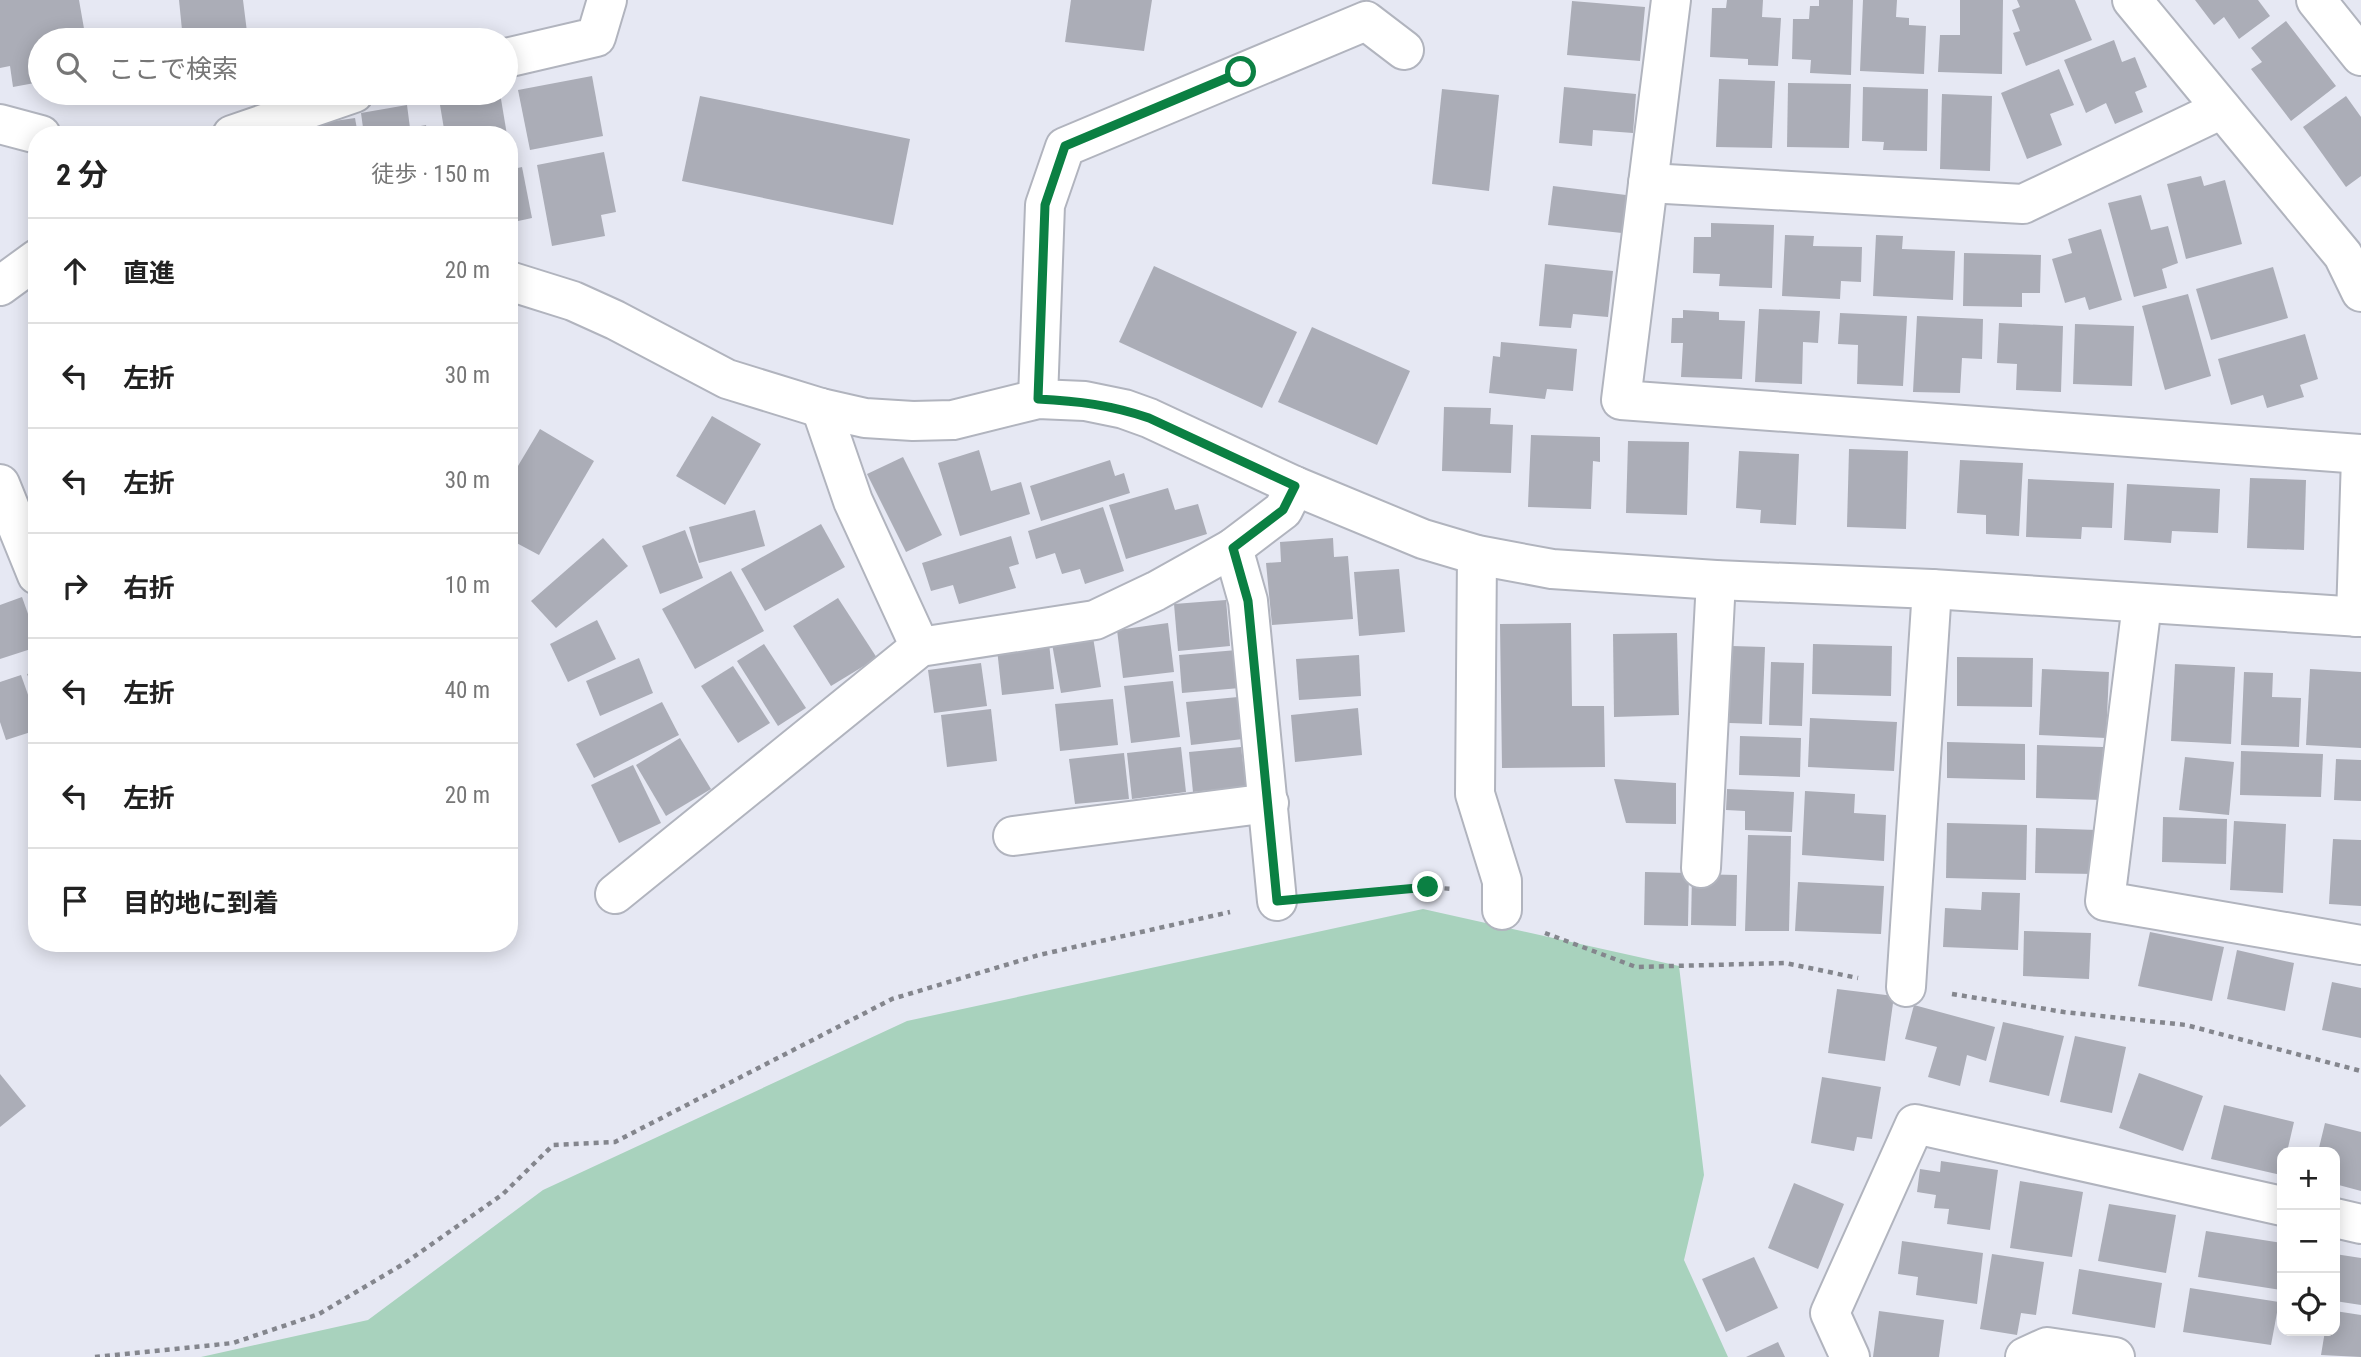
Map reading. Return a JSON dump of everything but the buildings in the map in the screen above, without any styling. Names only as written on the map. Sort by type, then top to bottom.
[{"type":"street","points":[[518,55],[596,37],[607,0]]},
{"type":"street","points":[[518,284],[584,306],[727,379],[821,408],[865,418],[953,420],[1038,399],[1085,401],[1125,410],[1149,418],[1295,486],[1423,540],[1477,555],[1552,569],[1716,580],[1932,589],[2359,617],[2361,455],[1621,400],[1671,0]]},
{"type":"street","points":[[2132,0],[2222,109],[2352,247],[2361,292]]},
{"type":"street","points":[[2316,0],[2361,56]]},
{"type":"street","points":[[1038,399],[1045,205],[1065,146],[1366,21],[1404,50]]},
{"type":"street","points":[[258,126],[319,105]]},
{"type":"street","points":[[1648,183],[2023,204],[2222,109]]},
{"type":"street","points":[[0,124],[28,132]]},
{"type":"street","points":[[0,286],[28,266]]},
{"type":"street","points":[[821,408],[853,501],[920,647]]},
{"type":"street","points":[[0,484],[28,553]]},
{"type":"street","points":[[615,894],[920,647],[1095,620],[1156,591],[1233,548],[1283,510],[1295,486]]},
{"type":"street","points":[[1233,548],[1248,601],[1277,901]]},
{"type":"street","points":[[1477,555],[1475,794],[1502,881],[1502,910]]},
{"type":"street","points":[[1701,868],[1716,580]]},
{"type":"street","points":[[1906,987],[1932,589]]},
{"type":"street","points":[[2141,604],[2105,901],[2361,945]]},
{"type":"street","points":[[1013,836],[1269,803]]},
{"type":"street","points":[[1850,1357],[1830,1313],[1915,1124],[2277,1205]]},
{"type":"street","points":[[2340,1219],[2361,1224]]},
{"type":"street","points":[[2025,1357],[2047,1347],[2115,1357]]},
{"type":"path","points":[[95,1357],[233,1343],[319,1314],[405,1263],[503,1194],[553,1145],[615,1142],[892,999],[1038,955],[1277,901],[1428,887],[1480,891],[1516,922],[1636,967],[1785,964],[1906,987],[2064,1012],[2186,1025],[2361,1071]]},
{"type":"green space","points":[[1423,909],[1679,966],[1704,1175],[1684,1260],[1728,1357],[201,1357],[368,1320],[543,1190],[907,1021]]},
{"type":"route","points":[[1241,72],[1065,146],[1045,205],[1038,399],[1085,401],[1149,418],[1295,486],[1283,510],[1233,548],[1248,601],[1277,901],[1428,887]]}]
